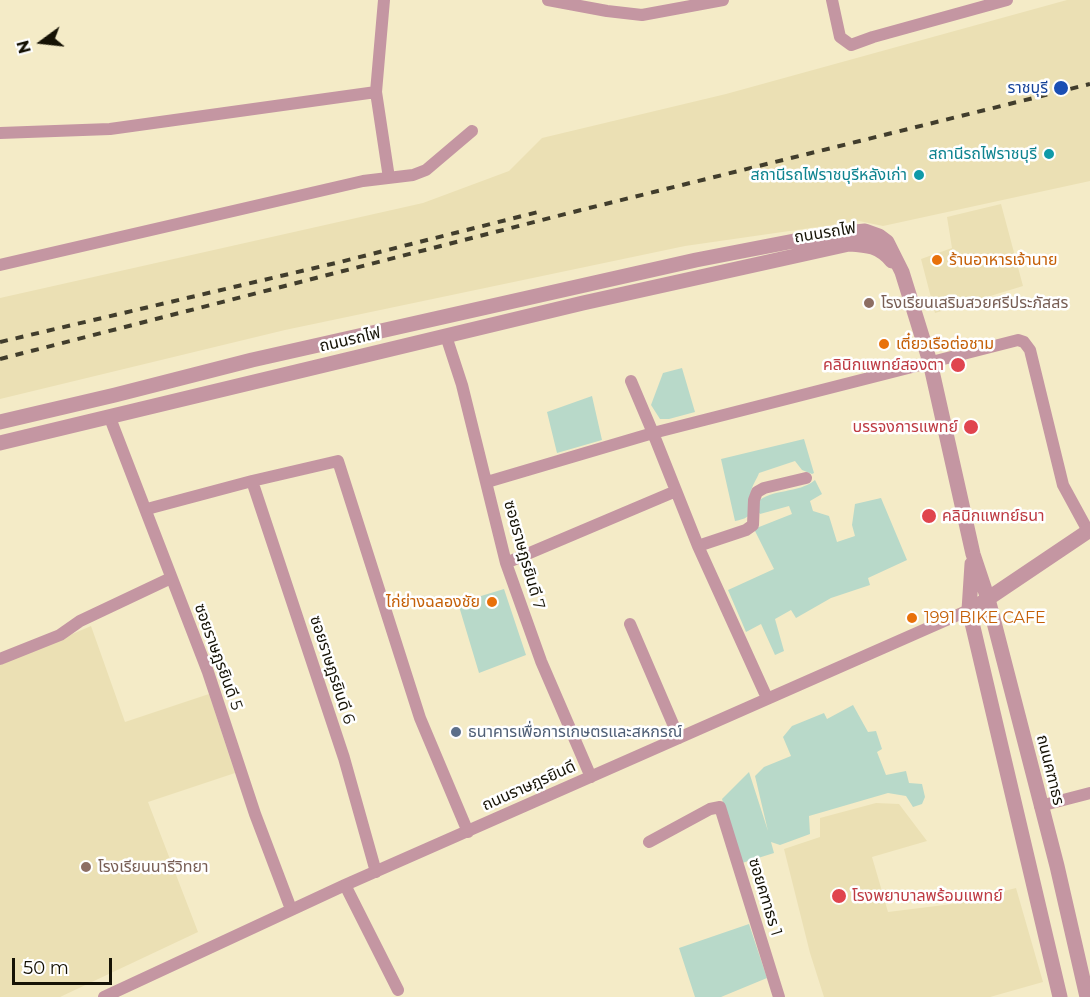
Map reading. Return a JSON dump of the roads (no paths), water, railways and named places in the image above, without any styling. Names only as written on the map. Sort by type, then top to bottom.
[{"type":"street","points":[[384,0],[376,92],[389,178]]},
{"type":"street","points":[[548,0],[642,15],[723,0]]},
{"type":"street","points":[[832,0],[840,37],[851,45],[1007,0]]},
{"type":"street","points":[[0,133],[110,129],[376,92]]},
{"type":"street","points":[[0,266],[363,181],[413,175],[426,170],[472,131]]},
{"type":"street","name":"ถนนรถไฟ","points":[[0,422],[252,360],[696,260],[825,235],[865,231],[879,236],[887,242],[902,272]]},
{"type":"street","name":"ถนนรถไฟ","points":[[0,443],[730,269],[849,244],[867,244],[876,247],[885,253],[902,272]]},
{"type":"street","name":"ถนนคฑาธร","points":[[902,272],[930,362],[973,554],[988,599],[1057,866],[1087,997]]},
{"type":"street","name":"ซอยราษฎรยินดี 7","points":[[446,336],[462,385],[506,563],[541,661],[591,777]]},
{"type":"street","points":[[487,482],[653,433],[1018,340],[1024,342],[1030,350],[1063,485],[1089,531],[969,610]]},
{"type":"street","points":[[252,360],[257,381]]},
{"type":"street","points":[[631,381],[698,546],[767,698]]},
{"type":"street","name":"ซอยราษฎรยินดี 5","points":[[110,418],[208,672],[255,814],[291,909]]},
{"type":"street","points":[[147,509],[338,460],[420,718],[468,832]]},
{"type":"street","points":[[698,546],[746,530],[753,525],[754,500],[757,492],[764,488],[806,478]]},
{"type":"street","name":"ซอยราษฎรยินดี 6","points":[[252,481],[344,758],[376,872]]},
{"type":"street","points":[[506,563],[676,491]]},
{"type":"street","name":"ถนนคฑาธร","points":[[973,554],[969,610],[1060,997]]},
{"type":"street","points":[[0,659],[60,635],[80,621],[171,578]]},
{"type":"street","name":"ถนนราษฎรยินดี","points":[[104,997],[291,909],[969,610]]},
{"type":"street","points":[[630,624],[679,738]]},
{"type":"street","points":[[1040,806],[1090,793]]},
{"type":"street","name":"ซอยคฑาธร 1","points":[[649,842],[710,809],[720,807],[779,997]]},
{"type":"street","points":[[345,885],[398,990]]},
{"type":"railway","points":[[0,359],[581,210],[1090,84]]},
{"type":"railway","points":[[0,342],[340,262],[542,211]]},
{"type":"place","name":"ราชบุรี","points":[[1061,88]]},
{"type":"place","name":"สถานีรถไฟราชบุรี","points":[[1049,154]]},
{"type":"place","name":"สถานีรถไฟราชบุรีหลังเก่า","points":[[919,175]]},
{"type":"place","name":"ร้านอาหารเจ้านาย","points":[[937,260]]},
{"type":"place","name":"โรงเรียนเสริมสวยศรีประภัสสร","points":[[869,303]]},
{"type":"place","name":"เตี๋ยวเรือต่อชาม","points":[[884,344]]},
{"type":"place","name":"คลินิกแพทย์สองตา","points":[[958,365]]},
{"type":"place","name":"บรรจงการแพทย์","points":[[971,427]]},
{"type":"place","name":"คลินิกแพทย์ธนา","points":[[929,516]]},
{"type":"place","name":"ไก่ย่างฉลองชัย","points":[[492,602]]},
{"type":"place","name":"1991 BIKE CAFE","points":[[912,618]]},
{"type":"place","name":"ธนาคารเพื่อการเกษตรและสหกรณ์","points":[[456,732]]},
{"type":"place","name":"โรงเรียนนารีวิทยา","points":[[86,867]]},
{"type":"place","name":"โรงพยาบาลพร้อมแพทย์","points":[[839,896]]}]
